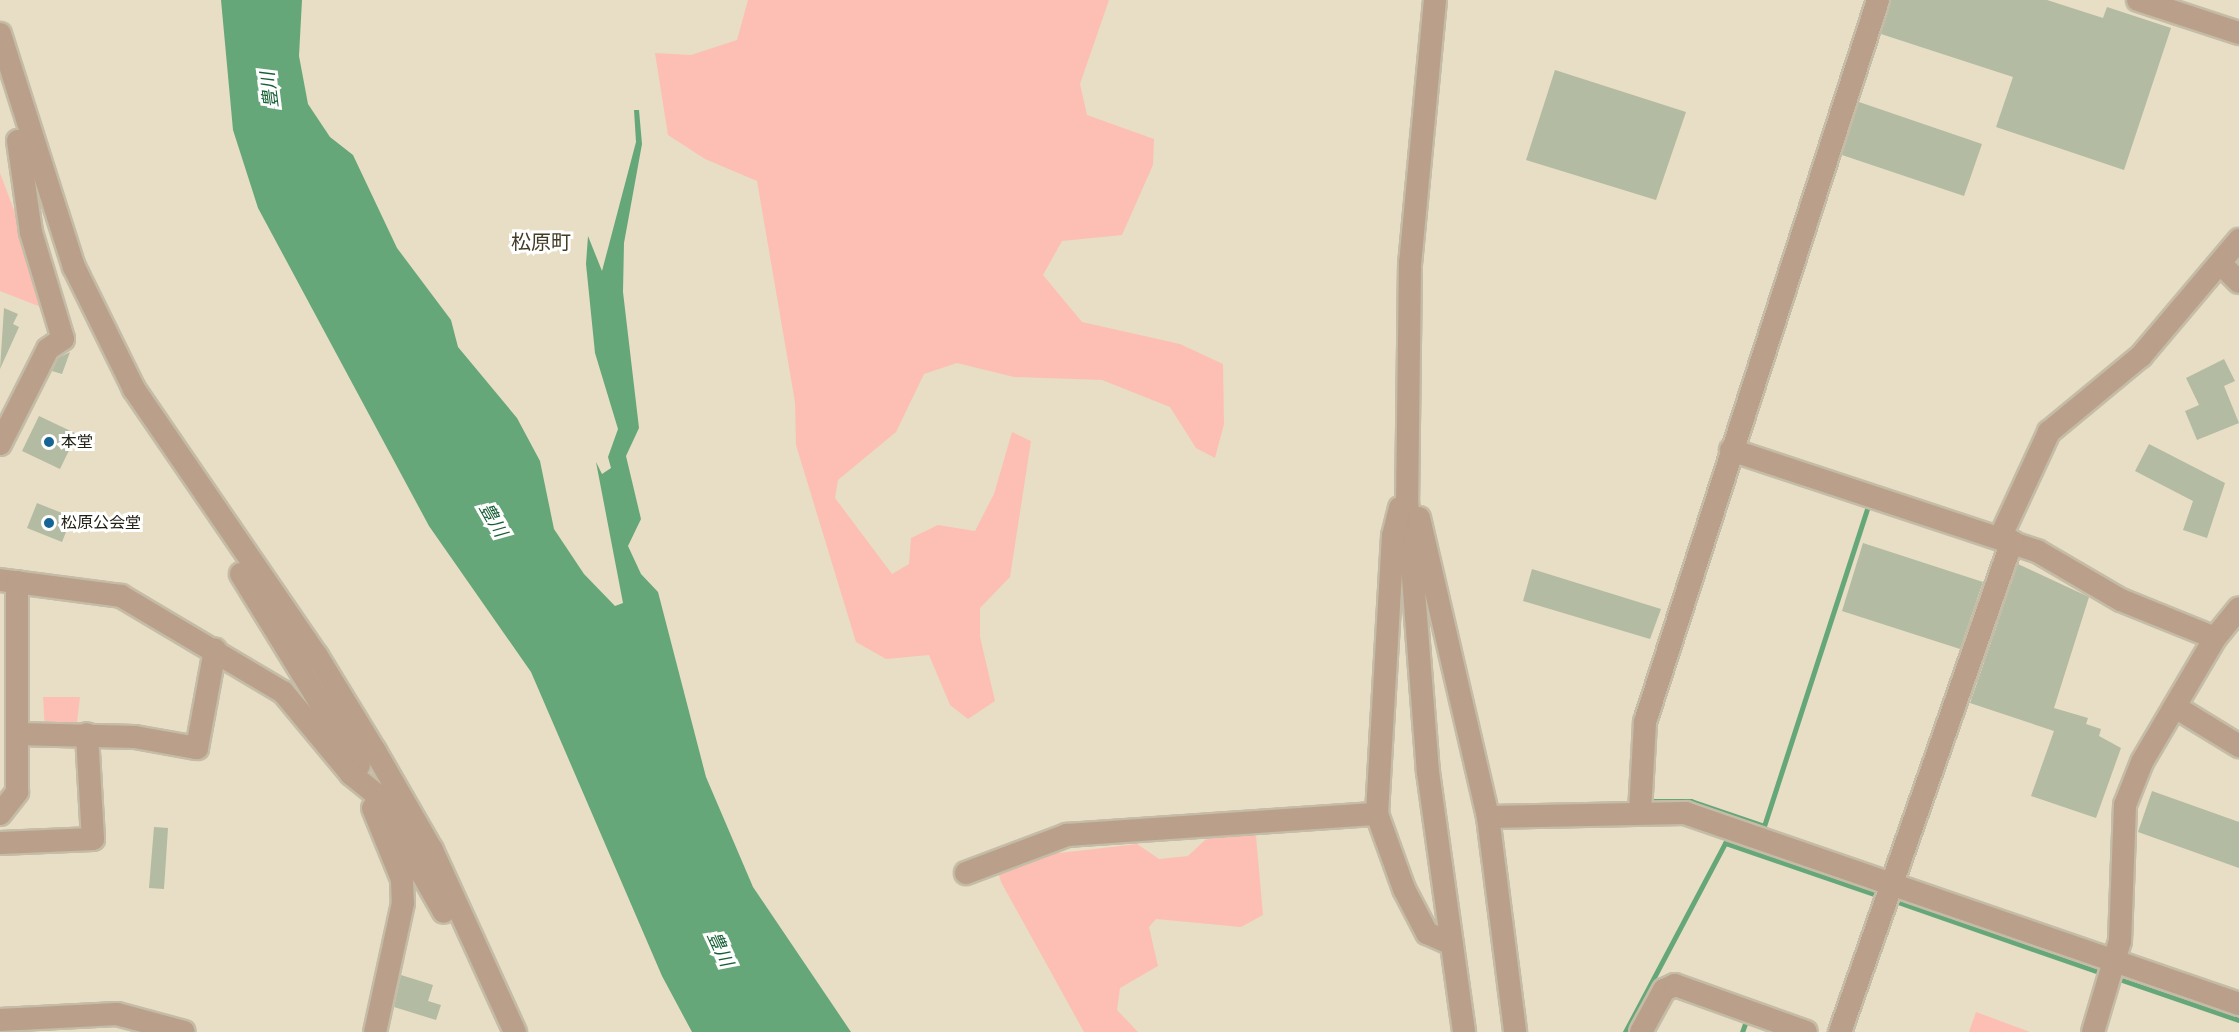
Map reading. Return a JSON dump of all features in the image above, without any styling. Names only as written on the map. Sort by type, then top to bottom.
[{"type":"street","points":[[1435,0],[1410,263],[1407,500],[1428,772],[1464,1032]]},
{"type":"street","points":[[1640,812],[1644,722],[1878,0]]},
{"type":"street","points":[[2138,0],[2239,33]]},
{"type":"street","points":[[0,34],[74,267],[134,390],[226,531],[317,656],[375,751],[432,850],[515,1032]]},
{"type":"street","points":[[0,444],[48,349],[63,339],[31,232],[15,127],[18,95]]},
{"type":"street","points":[[1840,1032],[1891,894],[2006,539],[2049,432],[2141,356],[2239,240]]},
{"type":"street","points":[[2221,264],[2239,282]]},
{"type":"street","points":[[1731,450],[2006,539],[2121,600],[2215,638]]},
{"type":"street","points":[[1407,500],[1397,512],[1393,536],[1377,814],[1404,889],[1427,933],[1452,944]]},
{"type":"street","points":[[1407,500],[1418,514],[1488,817],[1515,1032]]},
{"type":"street","points":[[226,531],[229,553],[355,756],[402,879],[403,903],[375,1032]]},
{"type":"street","points":[[0,814],[17,792],[18,734],[8,581],[121,596],[215,650],[300,706],[366,789],[390,813],[474,970],[499,995]]},
{"type":"street","points":[[2092,1032],[2111,971],[2124,893],[2125,805],[2142,762],[2177,708],[2215,638],[2239,608]]},
{"type":"street","points":[[18,734],[87,734],[197,748],[215,650]]},
{"type":"street","points":[[2177,708],[2239,746]]},
{"type":"street","points":[[0,843],[93,839],[87,734]]},
{"type":"street","points":[[1488,817],[1640,812],[1685,813],[1891,894],[2111,971],[2239,1005]]},
{"type":"street","points":[[966,873],[1067,835],[1377,814]]},
{"type":"street","points":[[1641,1032],[1664,990],[1675,985],[1806,1032]]},
{"type":"street","points":[[0,1020],[117,1014],[184,1032]]},
{"type":"shaded area","points":[[748,0],[1109,0],[1080,84],[1087,115],[1154,139],[1153,165],[1122,235],[1062,241],[1043,275],[1082,322],[1180,344],[1223,364],[1224,424],[1215,458],[1196,448],[1170,407],[1102,380],[1014,377],[957,363],[924,374],[896,432],[838,480],[835,498],[892,574],[909,564],[911,538],[938,525],[975,531],[994,494],[1012,432],[1031,441],[1010,577],[980,608],[980,637],[995,701],[968,719],[950,705],[929,655],[886,659],[856,642],[796,445],[795,402],[757,181],[705,159],[668,135],[655,53],[691,55],[737,40]]},
{"type":"shaded area","points":[[0,173],[33,261],[45,301],[41,307],[0,291]]},
{"type":"shaded area","points":[[43,697],[80,697],[76,731],[45,731]]},
{"type":"shaded area","points":[[1224,833],[1256,836],[1263,915],[1241,927],[1156,919],[1149,927],[1158,966],[1120,988],[1117,1010],[1138,1032],[1084,1032],[1001,882],[992,851],[1018,840],[1060,853],[1137,844],[1159,859],[1188,856],[1205,840]]},
{"type":"shaded area","points":[[1976,1012],[2030,1032],[1969,1032]]},
{"type":"water","name":"豊川","points":[[221,0],[302,0],[299,56],[308,104],[330,137],[353,155],[397,248],[451,320],[458,347],[517,418],[540,461],[554,529],[584,574],[615,606],[623,603],[596,462],[602,474],[611,468],[608,457],[618,429],[595,353],[586,264],[588,236],[602,271],[636,142],[634,110],[639,110],[642,144],[624,243],[623,292],[639,428],[626,456],[641,519],[628,546],[641,574],[658,592],[706,777],[753,887],[851,1032],[692,1032],[662,976],[531,672],[429,526],[258,208],[233,130]]},
{"type":"building","points":[[1891,0],[2047,0],[2103,18],[2107,7],[2171,28],[2124,170],[1996,127],[2013,77],[1881,34]]},
{"type":"building","points":[[1555,70],[1686,112],[1656,200],[1526,160]]},
{"type":"building","points":[[1859,102],[1982,144],[1964,196],[1842,155]]},
{"type":"building","points":[[4,308],[18,314],[13,324],[19,327],[0,369]]},
{"type":"building","points":[[70,352],[62,374],[52,371],[58,358]]},
{"type":"building","points":[[2224,359],[2235,381],[2224,386],[2239,423],[2197,440],[2185,411],[2199,405],[2186,378]]},
{"type":"building","name":"本堂","points":[[39,416],[77,434],[60,469],[22,451]]},
{"type":"building","points":[[2149,444],[2225,483],[2207,538],[2183,530],[2193,501],[2135,471]]},
{"type":"building","name":"松原公会堂","points":[[37,503],[72,517],[62,542],[27,528]]},
{"type":"building","points":[[1863,543],[1983,582],[1960,649],[1842,611]]},
{"type":"building","points":[[2018,564],[2089,597],[2054,708],[2088,718],[2086,724],[2101,729],[2099,736],[2121,748],[2096,818],[2031,796],[2054,731],[1970,703]]},
{"type":"building","points":[[1532,569],[1661,609],[1650,639],[1523,601]]},
{"type":"building","points":[[2152,791],[2239,822],[2239,868],[2138,832]]},
{"type":"building","points":[[154,827],[168,828],[164,889],[149,888]]},
{"type":"building","points":[[401,975],[433,985],[428,1001],[441,1005],[436,1020],[394,1007]]},
{"type":"waterway","points":[[1649,801],[1691,801],[1764,826],[1868,505]]},
{"type":"waterway","points":[[1625,1032],[1725,843],[1880,896]]},
{"type":"waterway","points":[[1892,900],[2104,974]]},
{"type":"waterway","points":[[2116,978],[2239,1020]]},
{"type":"waterway","points":[[1742,1032],[1746,1021]]},
{"type":"place","name":"本堂","points":[[49,442]]},
{"type":"place","name":"松原公会堂","points":[[49,523]]},
{"type":"district","name":"松原町","points":[[541,242]]}]
